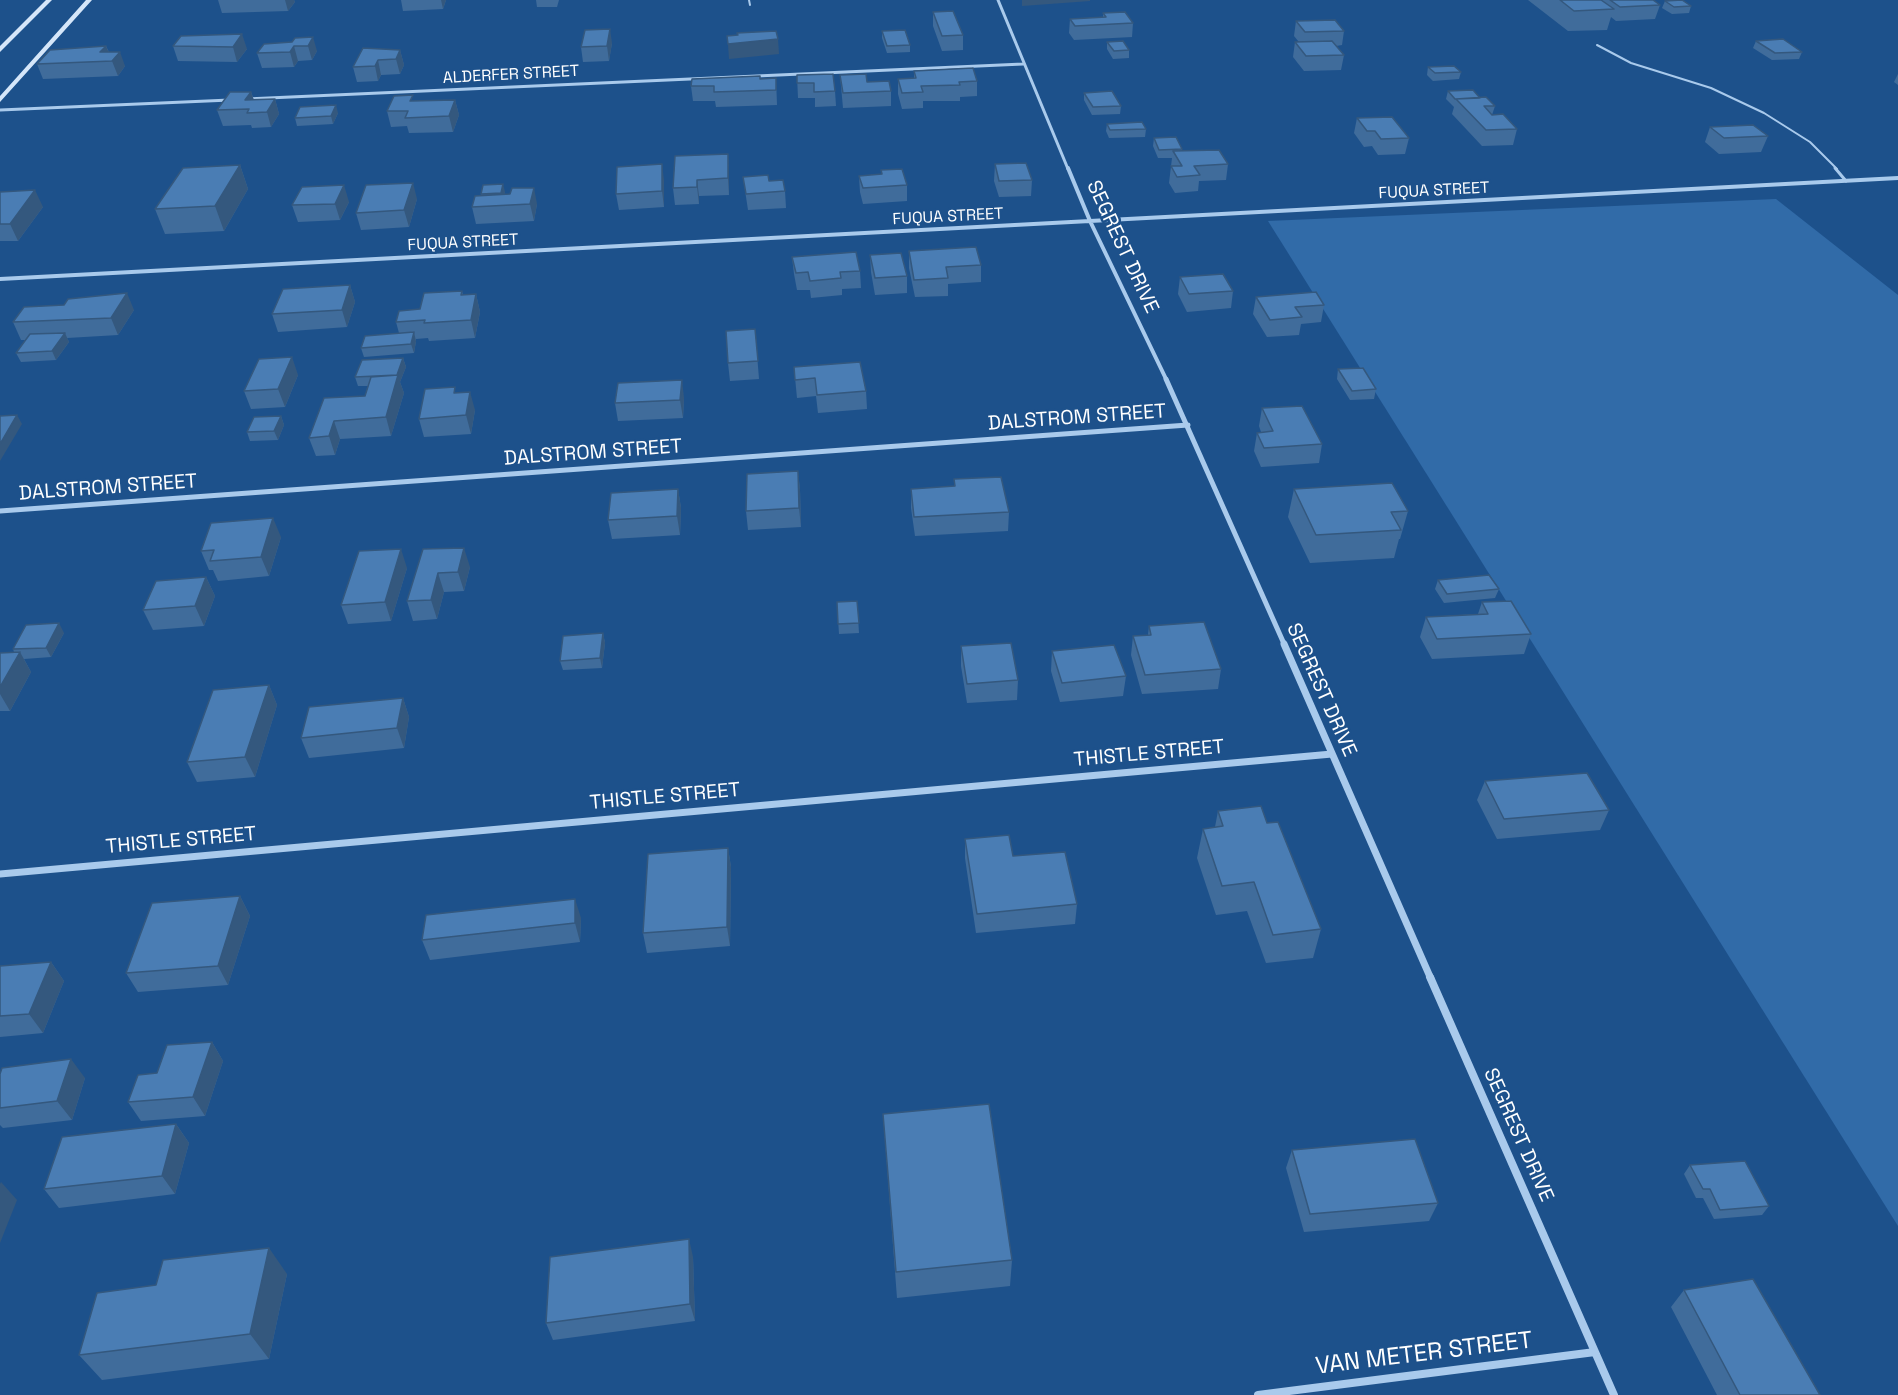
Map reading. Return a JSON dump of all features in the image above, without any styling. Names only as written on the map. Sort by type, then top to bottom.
[{"type":"main road","points":[[0,50],[49,0]]},
{"type":"main road","points":[[0,100],[88,0]]},
{"type":"street","name":"SEGREST DRIVE","points":[[998,0],[1090,221],[1188,425],[1301,687],[1614,1395]]},
{"type":"street","name":"ALDERFER STREET","points":[[0,110],[1023,64]]},
{"type":"street","name":"FUQUA STREET","points":[[0,279],[1898,178]]},
{"type":"street","name":"DALSTROM STREET","points":[[0,511],[1188,425]]},
{"type":"street","name":"THISTLE STREET","points":[[0,874],[1332,754]]},
{"type":"street","name":"VAN METER STREET","points":[[1258,1395],[1595,1352]]},
{"type":"lane","points":[[749,0],[750,5]]},
{"type":"lane","points":[[1597,45],[1631,63],[1711,88],[1764,113],[1810,142],[1826,156],[1846,181]]},
{"type":"shaded area","points":[[1776,199],[1898,295],[1898,1226],[1268,221]]},
{"type":"building","points":[[1560,0],[1601,0],[1614,9],[1574,11]]},
{"type":"building","points":[[1610,0],[1653,0],[1660,5],[1620,7]]},
{"type":"building","points":[[1682,0],[1691,6],[1674,7],[1665,1]]},
{"type":"building","points":[[953,11],[963,35],[942,36],[933,12]]},
{"type":"building","points":[[1125,12],[1133,23],[1075,26],[1070,19],[1106,17],[1103,13]]},
{"type":"building","points":[[1335,20],[1344,31],[1305,32],[1296,21]]},
{"type":"building","points":[[610,29],[607,46],[581,47],[585,30]]},
{"type":"building","points":[[905,30],[910,45],[887,46],[882,31]]},
{"type":"building","points":[[776,31],[778,39],[728,44],[727,36],[738,35],[737,33]]},
{"type":"building","points":[[242,34],[233,47],[173,46],[181,36]]},
{"type":"building","points":[[313,37],[308,46],[294,46],[290,52],[257,53],[264,44],[292,42],[295,38]]},
{"type":"building","points":[[1783,39],[1802,52],[1775,53],[1756,41]]},
{"type":"building","points":[[1123,41],[1129,50],[1114,51],[1107,42]]},
{"type":"building","points":[[1332,41],[1344,55],[1306,56],[1295,42]]},
{"type":"building","points":[[106,46],[100,52],[120,52],[112,61],[37,64],[50,50]]},
{"type":"building","points":[[363,48],[400,50],[396,59],[378,60],[375,66],[353,67]]},
{"type":"building","points":[[1454,66],[1461,72],[1435,73],[1428,67]]},
{"type":"building","points":[[973,68],[977,81],[959,82],[960,85],[921,86],[923,92],[902,93],[898,79],[916,78],[914,71]]},
{"type":"building","points":[[833,74],[835,91],[814,92],[814,83],[797,83],[797,75]]},
{"type":"building","points":[[866,74],[867,82],[889,81],[891,91],[843,93],[840,75]]},
{"type":"building","points":[[760,76],[760,79],[776,78],[776,90],[714,92],[714,86],[691,86],[692,79]]},
{"type":"building","points":[[1473,90],[1480,98],[1455,99],[1448,91]]},
{"type":"building","points":[[1112,91],[1121,106],[1093,107],[1084,93]]},
{"type":"building","points":[[230,92],[251,92],[245,100],[275,99],[267,112],[247,113],[249,109],[217,110]]},
{"type":"building","points":[[413,95],[410,101],[455,100],[449,116],[405,118],[408,111],[387,111],[394,96]]},
{"type":"building","points":[[1486,97],[1495,106],[1484,106],[1492,115],[1503,114],[1517,129],[1486,130],[1456,99]]},
{"type":"building","points":[[336,105],[331,116],[295,118],[300,107]]},
{"type":"building","points":[[1392,117],[1409,138],[1381,139],[1375,131],[1367,131],[1357,118]]},
{"type":"building","points":[[1142,122],[1146,129],[1110,130],[1107,124]]},
{"type":"building","points":[[1753,125],[1768,136],[1724,138],[1710,127]]},
{"type":"building","points":[[1176,137],[1182,149],[1159,150],[1154,138]]},
{"type":"building","points":[[1219,150],[1228,164],[1194,166],[1200,175],[1177,177],[1171,166],[1182,166],[1173,151]]},
{"type":"building","points":[[728,154],[728,178],[697,180],[697,187],[673,188],[675,156]]},
{"type":"building","points":[[1026,163],[1032,180],[999,181],[995,164]]},
{"type":"building","points":[[662,164],[662,191],[616,194],[617,167]]},
{"type":"building","points":[[240,165],[215,206],[155,209],[183,168]]},
{"type":"building","points":[[902,169],[907,185],[863,188],[859,176],[882,174],[881,170]]},
{"type":"building","points":[[768,175],[769,181],[783,180],[785,191],[746,194],[743,177]]},
{"type":"building","points":[[413,183],[404,210],[356,213],[366,185]]},
{"type":"building","points":[[503,184],[501,193],[481,194],[483,185]]},
{"type":"building","points":[[344,185],[335,204],[292,205],[302,187]]},
{"type":"building","points":[[512,188],[534,188],[530,204],[472,207],[475,196],[510,194]]},
{"type":"building","points":[[35,190],[10,224],[0,224],[0,192]]},
{"type":"building","points":[[976,247],[981,265],[946,267],[948,278],[914,280],[909,251]]},
{"type":"building","points":[[856,252],[860,271],[840,272],[841,278],[810,281],[808,272],[796,273],[792,257]]},
{"type":"building","points":[[901,253],[907,276],[875,278],[870,255]]},
{"type":"building","points":[[1223,274],[1233,291],[1189,294],[1180,277]]},
{"type":"building","points":[[350,285],[342,310],[272,314],[283,289]]},
{"type":"building","points":[[462,291],[461,295],[476,294],[471,320],[396,322],[399,311],[420,309],[424,293]]},
{"type":"building","points":[[1316,292],[1324,305],[1295,307],[1302,317],[1270,320],[1256,297]]},
{"type":"building","points":[[127,293],[111,318],[13,322],[24,307],[64,305],[68,299]]},
{"type":"building","points":[[755,329],[758,361],[728,363],[726,331]]},
{"type":"building","points":[[414,332],[411,344],[361,348],[365,336]]},
{"type":"building","points":[[65,333],[52,351],[16,353],[30,334]]},
{"type":"building","points":[[292,357],[278,389],[244,391],[259,359]]},
{"type":"building","points":[[403,358],[397,375],[355,377],[362,360]]},
{"type":"building","points":[[860,362],[866,391],[817,395],[815,378],[795,380],[794,367]]},
{"type":"building","points":[[1363,368],[1376,389],[1352,391],[1338,369]]},
{"type":"building","points":[[398,375],[386,417],[334,421],[329,436],[309,438],[324,398],[365,396],[371,377]]},
{"type":"building","points":[[682,380],[680,400],[615,403],[618,383]]},
{"type":"building","points":[[455,387],[454,393],[470,392],[466,415],[419,419],[425,389]]},
{"type":"building","points":[[1302,406],[1322,444],[1264,448],[1257,433],[1273,431],[1262,408]]},
{"type":"building","points":[[17,415],[0,444],[0,416]]},
{"type":"building","points":[[281,416],[274,431],[247,432],[254,417]]},
{"type":"building","points":[[798,471],[799,508],[746,511],[747,474]]},
{"type":"building","points":[[1001,477],[1009,512],[914,517],[911,489],[955,486],[954,479]]},
{"type":"building","points":[[1392,483],[1408,511],[1391,512],[1401,530],[1316,535],[1294,489]]},
{"type":"building","points":[[678,489],[677,516],[608,520],[611,493]]},
{"type":"building","points":[[273,518],[261,557],[210,561],[214,550],[201,551],[211,523]]},
{"type":"building","points":[[464,548],[458,572],[438,573],[431,600],[407,601],[423,549]]},
{"type":"building","points":[[401,549],[385,602],[341,605],[359,551]]},
{"type":"building","points":[[1489,575],[1499,589],[1447,594],[1438,580]]},
{"type":"building","points":[[206,577],[195,606],[143,610],[156,581]]},
{"type":"building","points":[[857,601],[859,623],[838,624],[837,602]]},
{"type":"building","points":[[1511,601],[1531,634],[1437,639],[1426,617],[1488,614],[1482,602]]},
{"type":"building","points":[[1204,622],[1221,669],[1145,675],[1133,636],[1151,635],[1149,626]]},
{"type":"building","points":[[59,623],[46,648],[13,649],[26,625]]},
{"type":"building","points":[[603,633],[600,658],[560,661],[563,636]]},
{"type":"building","points":[[1011,643],[1018,680],[967,684],[961,646]]},
{"type":"building","points":[[1114,645],[1126,676],[1062,683],[1052,651]]},
{"type":"building","points":[[20,652],[0,687],[0,653]]},
{"type":"building","points":[[269,685],[245,757],[187,762],[213,690]]},
{"type":"building","points":[[403,698],[397,728],[301,738],[309,707]]},
{"type":"building","points":[[1587,773],[1609,810],[1504,819],[1485,781]]},
{"type":"building","points":[[1261,806],[1267,823],[1278,822],[1321,929],[1273,935],[1254,882],[1222,886],[1203,829],[1223,826],[1218,811]]},
{"type":"building","points":[[1009,835],[1013,856],[1065,852],[1077,904],[977,914],[965,839]]},
{"type":"building","points":[[728,848],[727,927],[643,933],[648,854]]},
{"type":"building","points":[[240,896],[218,966],[126,973],[152,903]]},
{"type":"building","points":[[575,899],[575,923],[422,940],[426,915]]},
{"type":"building","points":[[51,962],[29,1014],[0,1016],[0,966]]},
{"type":"building","points":[[212,1042],[193,1097],[128,1102],[138,1075],[157,1073],[167,1045]]},
{"type":"building","points":[[71,1059],[57,1101],[0,1108],[2,1068]]},
{"type":"building","points":[[989,1104],[1012,1260],[896,1272],[883,1114]]},
{"type":"building","points":[[176,1124],[162,1176],[44,1189],[62,1137]]},
{"type":"building","points":[[1415,1139],[1438,1203],[1310,1214],[1292,1150]]},
{"type":"building","points":[[1745,1161],[1769,1206],[1720,1210],[1710,1189],[1703,1189],[1690,1165]]},
{"type":"building","points":[[689,1239],[690,1304],[546,1323],[550,1257]]},
{"type":"building","points":[[269,1248],[250,1334],[79,1355],[97,1293],[156,1285],[163,1260]]},
{"type":"building","points":[[1753,1279],[1820,1395],[1740,1395],[1684,1290]]}]
